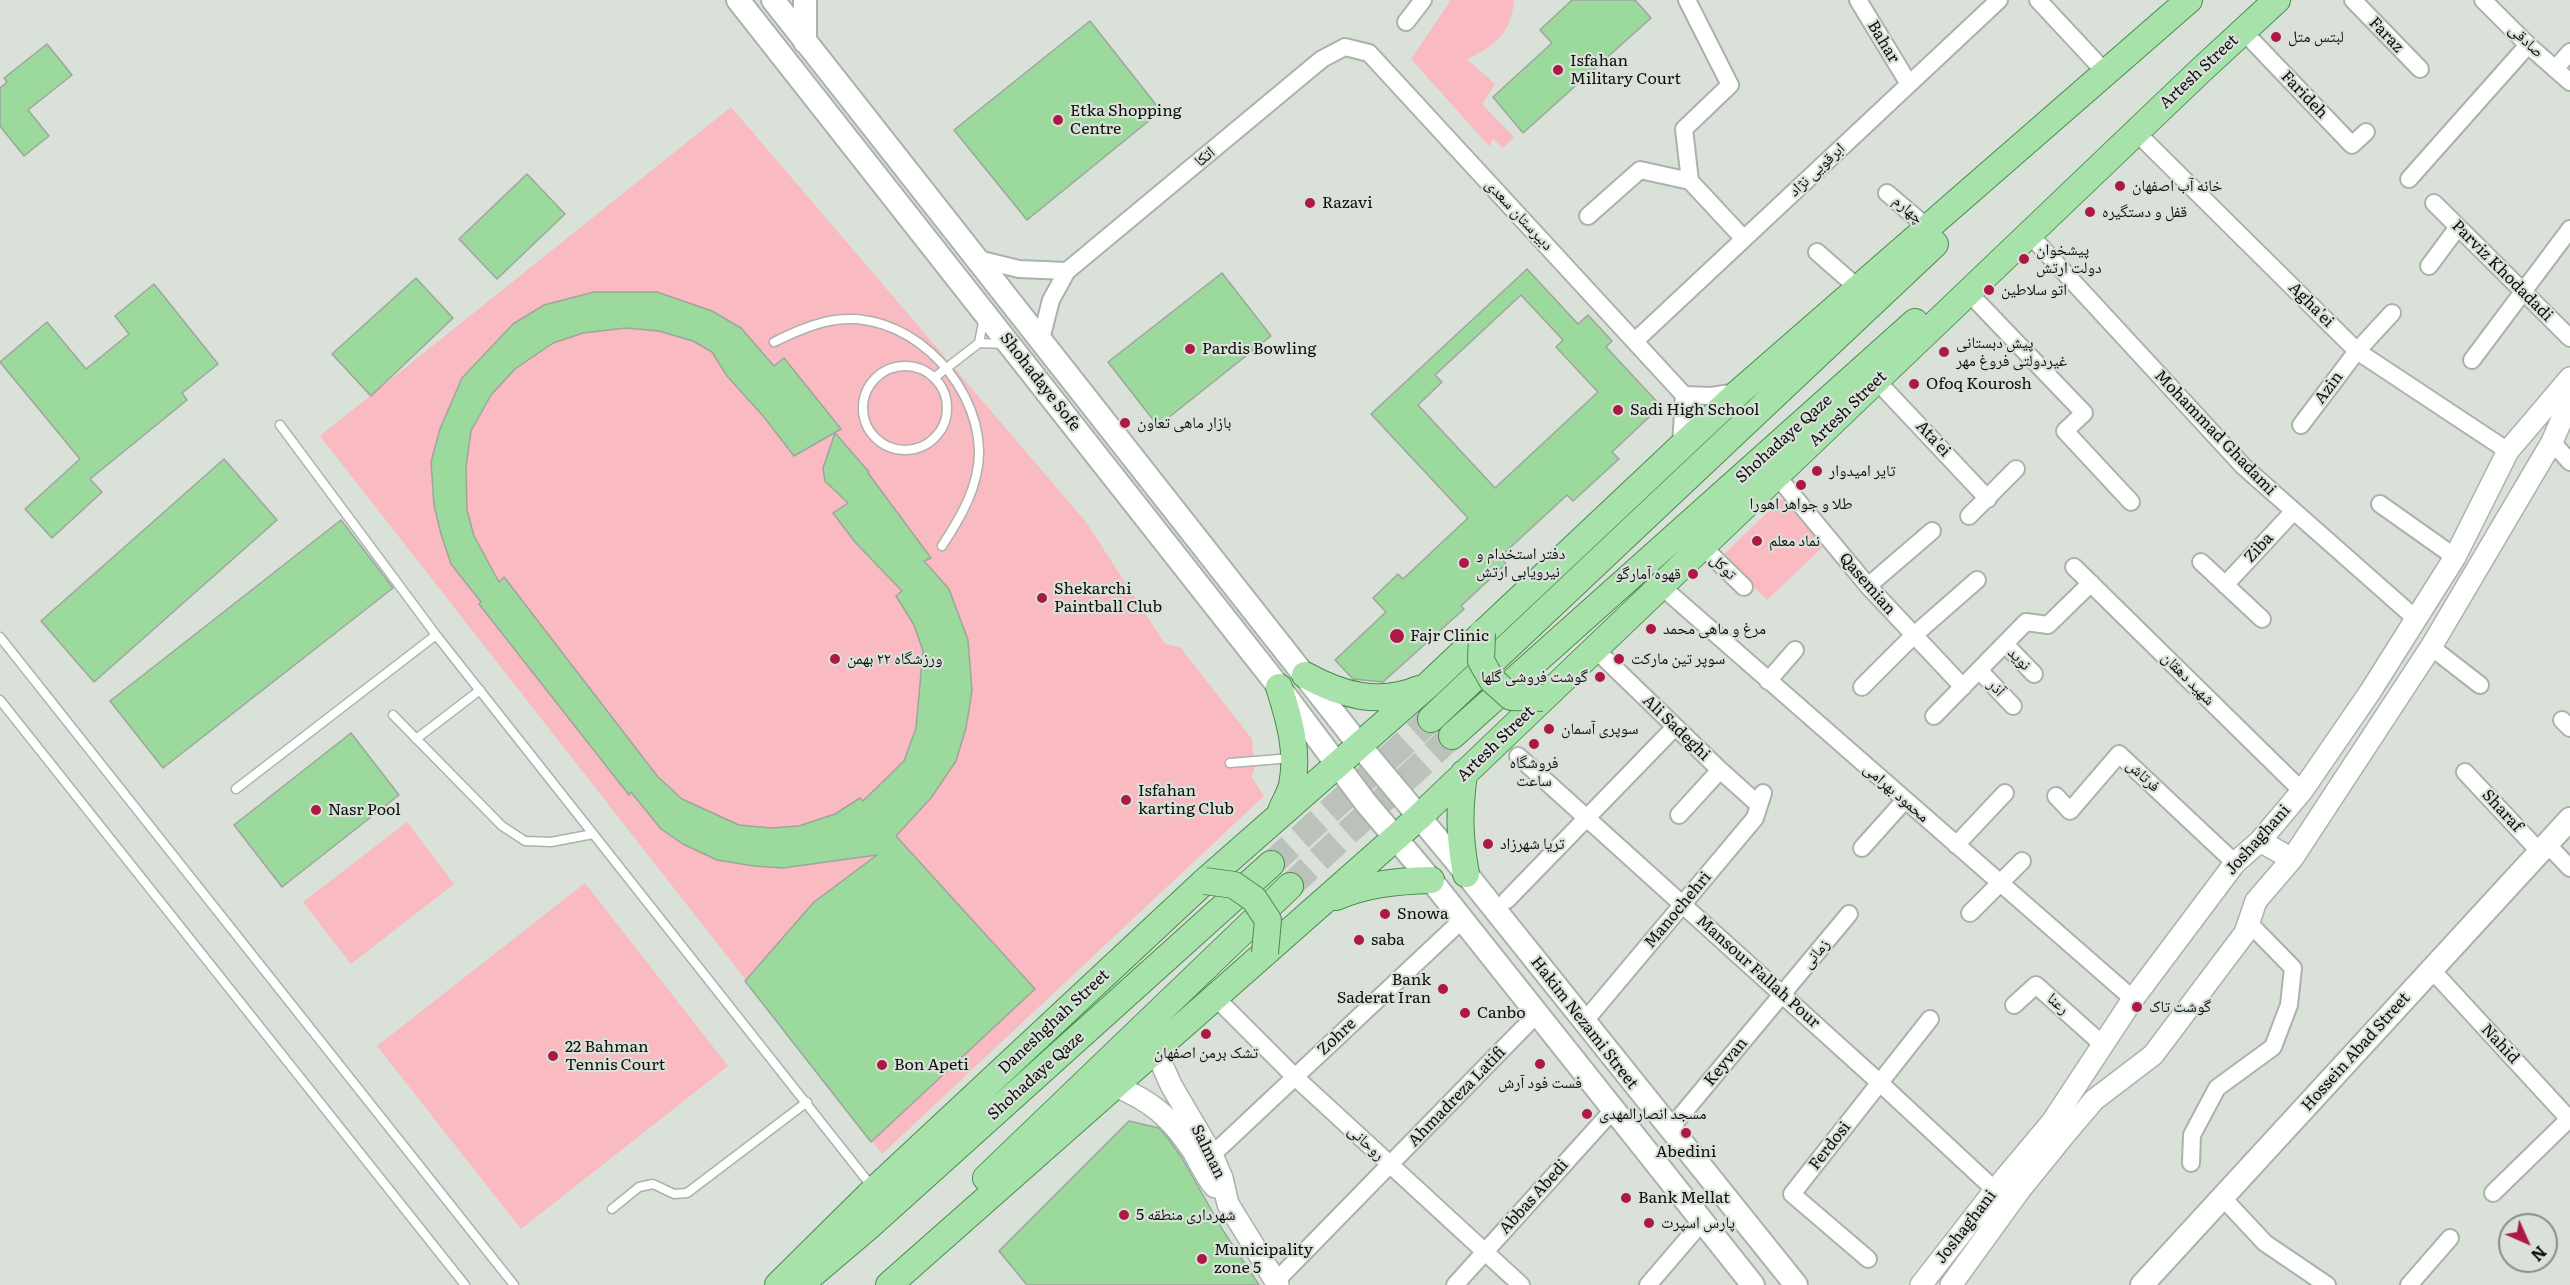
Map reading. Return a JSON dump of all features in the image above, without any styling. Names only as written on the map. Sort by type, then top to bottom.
[{"type":"main road","name":"Shohadaye Sofe","points":[[738,0],[1280,687],[1366,804]]},
{"type":"main road","name":"Shohadaye Sofe","points":[[773,0],[1360,746],[1390,781]]},
{"type":"main road","points":[[805,0],[806,42]]},
{"type":"main road","name":"Artesh Street","points":[[1395,838],[2277,0]]},
{"type":"main road","points":[[1360,746],[1428,685],[1738,392],[2186,1]]},
{"type":"main road","points":[[1431,719],[2036,148],[2130,52]]},
{"type":"main road","name":"Shohadaye Qaze","points":[[1452,736],[1938,301],[2199,72]]},
{"type":"main road","points":[[1482,633],[1481,661],[1492,680],[1511,697],[1543,698]]},
{"type":"main road","points":[[1305,675],[1330,689],[1378,699],[1402,696],[1428,685]]},
{"type":"main road","points":[[1279,814],[1292,786],[1294,758],[1291,726],[1280,687]]},
{"type":"main road","name":"Daneshghah Street","points":[[778,1285],[874,1190],[1205,881],[1279,814],[1360,746]]},
{"type":"main road","points":[[1464,773],[1458,813],[1466,874]]},
{"type":"main road","name":"Hakim Nezami Street","points":[[1390,781],[1466,874],[1502,905],[1584,1022],[1796,1285]]},
{"type":"main road","name":"Hakim Nezami Street","points":[[1366,804],[1431,880],[1753,1285]]},
{"type":"main road","name":"Hossein Abad Street","points":[[2142,1285],[2570,819]]},
{"type":"main road","points":[[1413,859],[1413,844],[1418,838],[1432,837],[1438,841]]},
{"type":"main road","points":[[890,1285],[1395,838]]},
{"type":"main road","name":"Shohadaye Qaze","points":[[800,1285],[886,1211],[1271,864]]},
{"type":"main road","points":[[1322,903],[1357,888],[1393,881],[1431,880]]},
{"type":"main road","points":[[1205,881],[1234,885],[1254,899],[1268,920],[1265,953]]},
{"type":"main road","points":[[875,1285],[1290,886]]},
{"type":"street","points":[[1406,22],[1423,0]]},
{"type":"street","points":[[1687,0],[1730,85],[1684,129],[1690,181]]},
{"type":"street","name":"Bahar","points":[[1858,0],[1909,84]]},
{"type":"street","name":"ابرقویی نژاد","points":[[1635,341],[1999,0]]},
{"type":"street","points":[[2038,0],[2106,73]]},
{"type":"street","name":"Faraz","points":[[2353,0],[2420,69]]},
{"type":"street","name":"صادقی","points":[[2483,0],[2528,45],[2570,82]]},
{"type":"street","name":"Farideh","points":[[2243,31],[2352,145],[2366,132]]},
{"type":"street","points":[[2409,179],[2528,45]]},
{"type":"street","name":"اتکا","points":[[1067,271],[1322,59],[1346,47]]},
{"type":"street","name":"دبیرستان سعدی","points":[[1346,47],[1369,53],[1684,395]]},
{"type":"street","points":[[2555,69],[2570,52]]},
{"type":"street","name":"Agha'ei","points":[[2136,132],[2357,351],[2508,451]]},
{"type":"street","points":[[1588,216],[1640,170],[1690,181],[1744,239]]},
{"type":"street","name":"چهارم","points":[[1887,193],[1928,228]]},
{"type":"street","name":"Parviz Khodadadi","points":[[2434,203],[2570,338]]},
{"type":"street","points":[[2429,267],[2458,227]]},
{"type":"street","points":[[2472,360],[2570,229]]},
{"type":"street","name":"Mohammad Ghadami","points":[[2029,234],[2243,466],[2415,618]]},
{"type":"street","points":[[1817,252],[1858,288]]},
{"type":"street","points":[[978,259],[1019,269],[1067,271],[1051,300],[1041,339]]},
{"type":"street","points":[[1968,292],[2085,413],[2065,431],[2131,502]]},
{"type":"street","name":"Azin","points":[[2301,425],[2357,351],[2392,314]]},
{"type":"street","name":"Joshaghani","points":[[1951,1285],[2019,1191],[2059,1127],[2102,1044],[2133,999],[2235,864],[2260,841],[2302,791],[2370,692],[2455,557],[2508,451],[2570,378]]},
{"type":"street","name":"Ata'ei","points":[[1877,381],[1988,499]]},
{"type":"street","points":[[1681,447],[1684,395],[1711,396],[1738,392]]},
{"type":"street","name":"Joshaghani","points":[[1922,1285],[1995,1190],[2059,1127],[2153,1055],[2245,933],[2256,901],[2292,859],[2430,647],[2552,442],[2570,400]]},
{"type":"street","points":[[2552,442],[2570,462]]},
{"type":"street","points":[[1969,516],[2016,469]]},
{"type":"street","name":"Qasemian","points":[[1777,476],[1868,586],[1963,687]]},
{"type":"street","points":[[2380,504],[2455,557]]},
{"type":"street","name":"Ziba","points":[[2225,585],[2293,512]]},
{"type":"street","points":[[1868,586],[1932,531]]},
{"type":"street","name":"توکل","points":[[1703,547],[1744,587]]},
{"type":"street","points":[[2201,562],[2262,620]]},
{"type":"street","name":"شهید دهقان","points":[[2074,567],[2302,791]]},
{"type":"street","points":[[1862,687],[1914,636],[1977,580]]},
{"type":"street","points":[[1934,716],[2026,622],[2048,625],[2091,583]]},
{"type":"street","name":"محمود بهرامی","points":[[1661,586],[2133,999]]},
{"type":"street","name":"نوید","points":[[2005,644],[2034,674]]},
{"type":"street","points":[[2430,647],[2480,685]]},
{"type":"street","name":"Ali Sadeghi","points":[[1594,649],[1720,770],[1761,799]]},
{"type":"street","points":[[1768,681],[1795,650]]},
{"type":"street","name":"آذر","points":[[1979,670],[2013,706]]},
{"type":"street","points":[[2370,692],[2391,706]]},
{"type":"street","points":[[1502,905],[1676,727]]},
{"type":"street","name":"فرتاش","points":[[2056,796],[2070,811],[2119,754],[2235,864]]},
{"type":"street","name":"Mansour Fallah Pour","points":[[1518,756],[1783,994],[1995,1190]]},
{"type":"street","points":[[1679,815],[1720,770]]},
{"type":"street","name":"Sharaf","points":[[2465,772],[2543,848],[2570,868]]},
{"type":"street","points":[[1956,845],[2005,793]]},
{"type":"street","name":"Manochehri","points":[[1584,1022],[1755,818],[1761,799]]},
{"type":"street","points":[[1862,848],[1905,800]]},
{"type":"street","points":[[2260,841],[2292,859]]},
{"type":"street","points":[[1970,914],[2022,861]]},
{"type":"street","name":"زمانی","points":[[1783,994],[1850,914]]},
{"type":"street","name":"Zohre","points":[[1212,1155],[1462,920]]},
{"type":"street","points":[[2191,1163],[2193,1135],[2217,1088],[2273,1047],[2289,1005],[2293,968],[2248,923]]},
{"type":"street","name":"Nahid","points":[[2431,969],[2570,1119],[2493,1193]]},
{"type":"street","name":"رعنا","points":[[2014,1005],[2036,985],[2102,1044]]},
{"type":"street","name":"Keyvan","points":[[1669,1130],[1783,994]]},
{"type":"street","name":"روحانی","points":[[1215,997],[1294,1077],[1521,1285]]},
{"type":"street","name":"Ahmadreza Latifi","points":[[1277,1283],[1537,1014]]},
{"type":"street","name":"Ferdosi","points":[[1868,1258],[1792,1194],[1930,1019]]},
{"type":"street","name":"Salman","points":[[1156,1051],[1171,1085],[1212,1155],[1222,1178],[1228,1204],[1277,1283]]},
{"type":"street","points":[[1171,1085],[1160,1077],[1152,1077],[1146,1083],[1145,1092],[1152,1104],[1192,1150],[1212,1184],[1228,1204]]},
{"type":"street","points":[[1115,1086],[1152,1104]]},
{"type":"street","name":"Abbas Abedi","points":[[1455,1285],[1613,1110]]},
{"type":"street","points":[[2222,1197],[2265,1243],[2320,1283]]},
{"type":"street","points":[[1648,1285],[1702,1222]]},
{"type":"street","points":[[2409,1285],[2450,1238]]},
{"type":"lane","points":[[935,377],[979,343],[986,313]]},
{"type":"lane","points":[[774,342],[800,329],[831,320],[857,319],[905,334],[932,351],[947,368],[961,387],[974,416],[979,449],[975,483],[962,515],[942,546]]},
{"type":"lane","points":[[979,343],[1010,344]]},
{"type":"lane","points":[[907,366],[922,369],[935,377],[944,390],[948,405],[945,421],[938,435],[926,445],[911,450],[896,450],[881,444],[870,433],[864,418],[863,403],[867,388],[877,376],[891,368],[907,366]]},
{"type":"lane","points":[[280,425],[436,635],[807,1102],[874,1190]]},
{"type":"lane","points":[[236,789],[436,635]]},
{"type":"lane","points":[[0,637],[514,1285]]},
{"type":"lane","points":[[416,739],[480,690]]},
{"type":"lane","points":[[0,700],[465,1285]]},
{"type":"lane","points":[[393,715],[502,826],[525,841],[551,842],[593,834]]},
{"type":"lane","points":[[1230,763],[1294,758]]},
{"type":"lane","points":[[612,1209],[639,1187],[653,1184],[674,1194],[687,1193],[807,1102]]},
{"type":"shaded area","points":[[1451,0],[1514,0],[1509,22],[1500,37],[1486,49],[1467,59],[1495,84],[1482,104],[1514,137],[1503,148],[1493,139],[1489,146],[1411,59]]},
{"type":"shaded area","name":"ورزشگاه ۲۲ بهمن","points":[[731,107],[1086,522],[1165,644],[1180,647],[1252,739],[1254,771],[1251,776],[1264,796],[882,1154],[320,436]]},
{"type":"shaded area","points":[[1786,495],[1827,543],[1767,600],[1722,556]]},
{"type":"shaded area","points":[[407,822],[454,884],[351,964],[303,902]]},
{"type":"shaded area","name":"22 Bahman Tennis Court","points":[[585,883],[728,1066],[521,1229],[377,1046]]},
{"type":"building","name":"Isfahan Military Court","points":[[1572,0],[1635,0],[1651,18],[1523,133],[1493,97],[1552,43],[1540,30]]},
{"type":"building","name":"Etka Shopping Centre","points":[[1090,21],[1161,111],[1027,220],[954,130]]},
{"type":"building","points":[[47,44],[72,75],[28,110],[49,136],[24,156],[0,126],[0,88],[7,82],[4,78]]},
{"type":"building","points":[[527,174],[565,214],[497,279],[459,239]]},
{"type":"building","name":"Sadi High School","points":[[1527,269],[1578,324],[1588,315],[1612,341],[1606,347],[1661,406],[1612,452],[1619,459],[1573,501],[1567,495],[1500,557],[1506,564],[1461,606],[1464,609],[1383,682],[1353,679],[1335,660],[1386,612],[1373,598],[1398,574],[1403,579],[1468,518],[1371,414]],"holes":[[[1521,295],[1563,340],[1556,347],[1598,392],[1495,488],[1418,405],[1442,382],[1435,375]]]},
{"type":"building","name":"Pardis Bowling","points":[[1222,273],[1271,336],[1158,426],[1108,362]]},
{"type":"building","points":[[416,278],[453,318],[371,396],[332,354]]},
{"type":"building","points":[[154,284],[218,364],[182,393],[187,400],[90,479],[102,492],[52,538],[25,509],[80,459],[0,362],[47,322],[86,369],[129,334],[115,316]]},
{"type":"building","points":[[594,292],[657,292],[712,311],[741,328],[774,366],[784,358],[841,429],[794,456],[764,417],[727,376],[712,352],[693,341],[659,331],[626,328],[583,333],[553,343],[515,369],[491,395],[471,431],[466,467],[467,510],[474,536],[499,582],[504,577],[658,777],[682,799],[739,825],[771,828],[799,826],[835,814],[860,798],[863,801],[904,761],[916,728],[923,651],[914,625],[896,596],[902,591],[855,542],[833,513],[848,503],[825,481],[823,468],[835,433],[869,472],[931,558],[924,561],[949,589],[968,640],[972,691],[966,728],[956,761],[931,798],[896,836],[1035,989],[871,1142],[745,981],[814,902],[877,855],[783,868],[754,866],[717,860],[683,844],[661,829],[631,792],[629,795],[479,604],[481,602],[451,564],[441,534],[434,505],[431,462],[440,429],[462,378],[513,324],[544,305]]},
{"type":"building","points":[[224,459],[277,520],[94,682],[41,621]]},
{"type":"building","points":[[341,520],[393,588],[163,768],[110,701]]},
{"type":"building","name":"Nasr Pool","points":[[351,733],[399,795],[282,887],[234,825]]},
{"type":"building","name":"شهرداری منطقه 5","points":[[1129,1121],[1159,1128],[1167,1137],[1259,1285],[1027,1285],[999,1251]]},
{"type":"tunnel","points":[[1271,864],[1431,719]]},
{"type":"tunnel","points":[[1290,886],[1452,736]]},
{"type":"place","name":"لبتس متل","points":[[2276,37]]},
{"type":"place","name":"Isfahan Military Court","points":[[1558,70]]},
{"type":"place","name":"Etka Shopping Centre","points":[[1058,120]]},
{"type":"place","name":"خانه آب اصفهان","points":[[2120,186]]},
{"type":"place","name":"Razavi","points":[[1310,203]]},
{"type":"place","name":"قفل و دستگیره","points":[[2090,212]]},
{"type":"place","name":"پیشخوان دولت ارتش","points":[[2024,259]]},
{"type":"place","name":"اتو سلاطین","points":[[1989,290]]},
{"type":"place","name":"Pardis Bowling","points":[[1190,349]]},
{"type":"place","name":"پیش دبستانی غیردولتی فروغ مهر","points":[[1944,352]]},
{"type":"place","name":"Ofoq Kourosh","points":[[1914,384]]},
{"type":"place","name":"Sadi High School","points":[[1618,410]]},
{"type":"place","name":"بازار ماهی تعاون","points":[[1125,423]]},
{"type":"place","name":"تایر امیدوار","points":[[1817,471]]},
{"type":"place","name":"طلا و جواهر اهورا","points":[[1801,485]]},
{"type":"place","name":"نماد معلم","points":[[1757,541]]},
{"type":"place","name":"دفتر استخدام و نیرویابی ارتش","points":[[1464,563]]},
{"type":"place","name":"قهوه آمارگو","points":[[1693,574]]},
{"type":"place","name":"Shekarchi Paintball Club","points":[[1042,598]]},
{"type":"place","name":"مرغ و ماهی محمد","points":[[1651,629]]},
{"type":"place","name":"Fajr Clinic","points":[[1397,636]]},
{"type":"place","name":"ورزشگاه ۲۲ بهمن","points":[[835,659]]},
{"type":"place","name":"سوپر تین مارکت","points":[[1619,659]]},
{"type":"place","name":"گوشت فروشی گلها","points":[[1600,677]]},
{"type":"place","name":"سوپری آسمان","points":[[1549,729]]},
{"type":"place","name":"فروشگاه ساعت","points":[[1534,744]]},
{"type":"place","name":"Isfahan karting Club","points":[[1126,800]]},
{"type":"place","name":"Nasr Pool","points":[[316,810]]},
{"type":"place","name":"تریا شهرزاد","points":[[1488,844]]},
{"type":"place","name":"Snowa","points":[[1385,914]]},
{"type":"place","name":"saba","points":[[1359,940]]},
{"type":"place","name":"Bank Saderat Iran","points":[[1443,989]]},
{"type":"place","name":"گوشت تاک","points":[[2137,1007]]},
{"type":"place","name":"Canbo","points":[[1465,1013]]},
{"type":"place","name":"تشک برمن اصفهان","points":[[1206,1034]]},
{"type":"place","name":"22 Bahman Tennis Court","points":[[553,1056]]},
{"type":"place","name":"فست فود آرش","points":[[1540,1064]]},
{"type":"place","name":"Bon Apeti","points":[[882,1065]]},
{"type":"place","name":"مسجد انصارالمهدی","points":[[1587,1114]]},
{"type":"place","name":"Abedini","points":[[1686,1133]]},
{"type":"place","name":"Bank Mellat","points":[[1626,1198]]},
{"type":"place","name":"شهرداری منطقه 5","points":[[1124,1215]]},
{"type":"place","name":"پارس اسپرت","points":[[1649,1223]]},
{"type":"place","name":"Municipality zone 5","points":[[1202,1259]]}]
